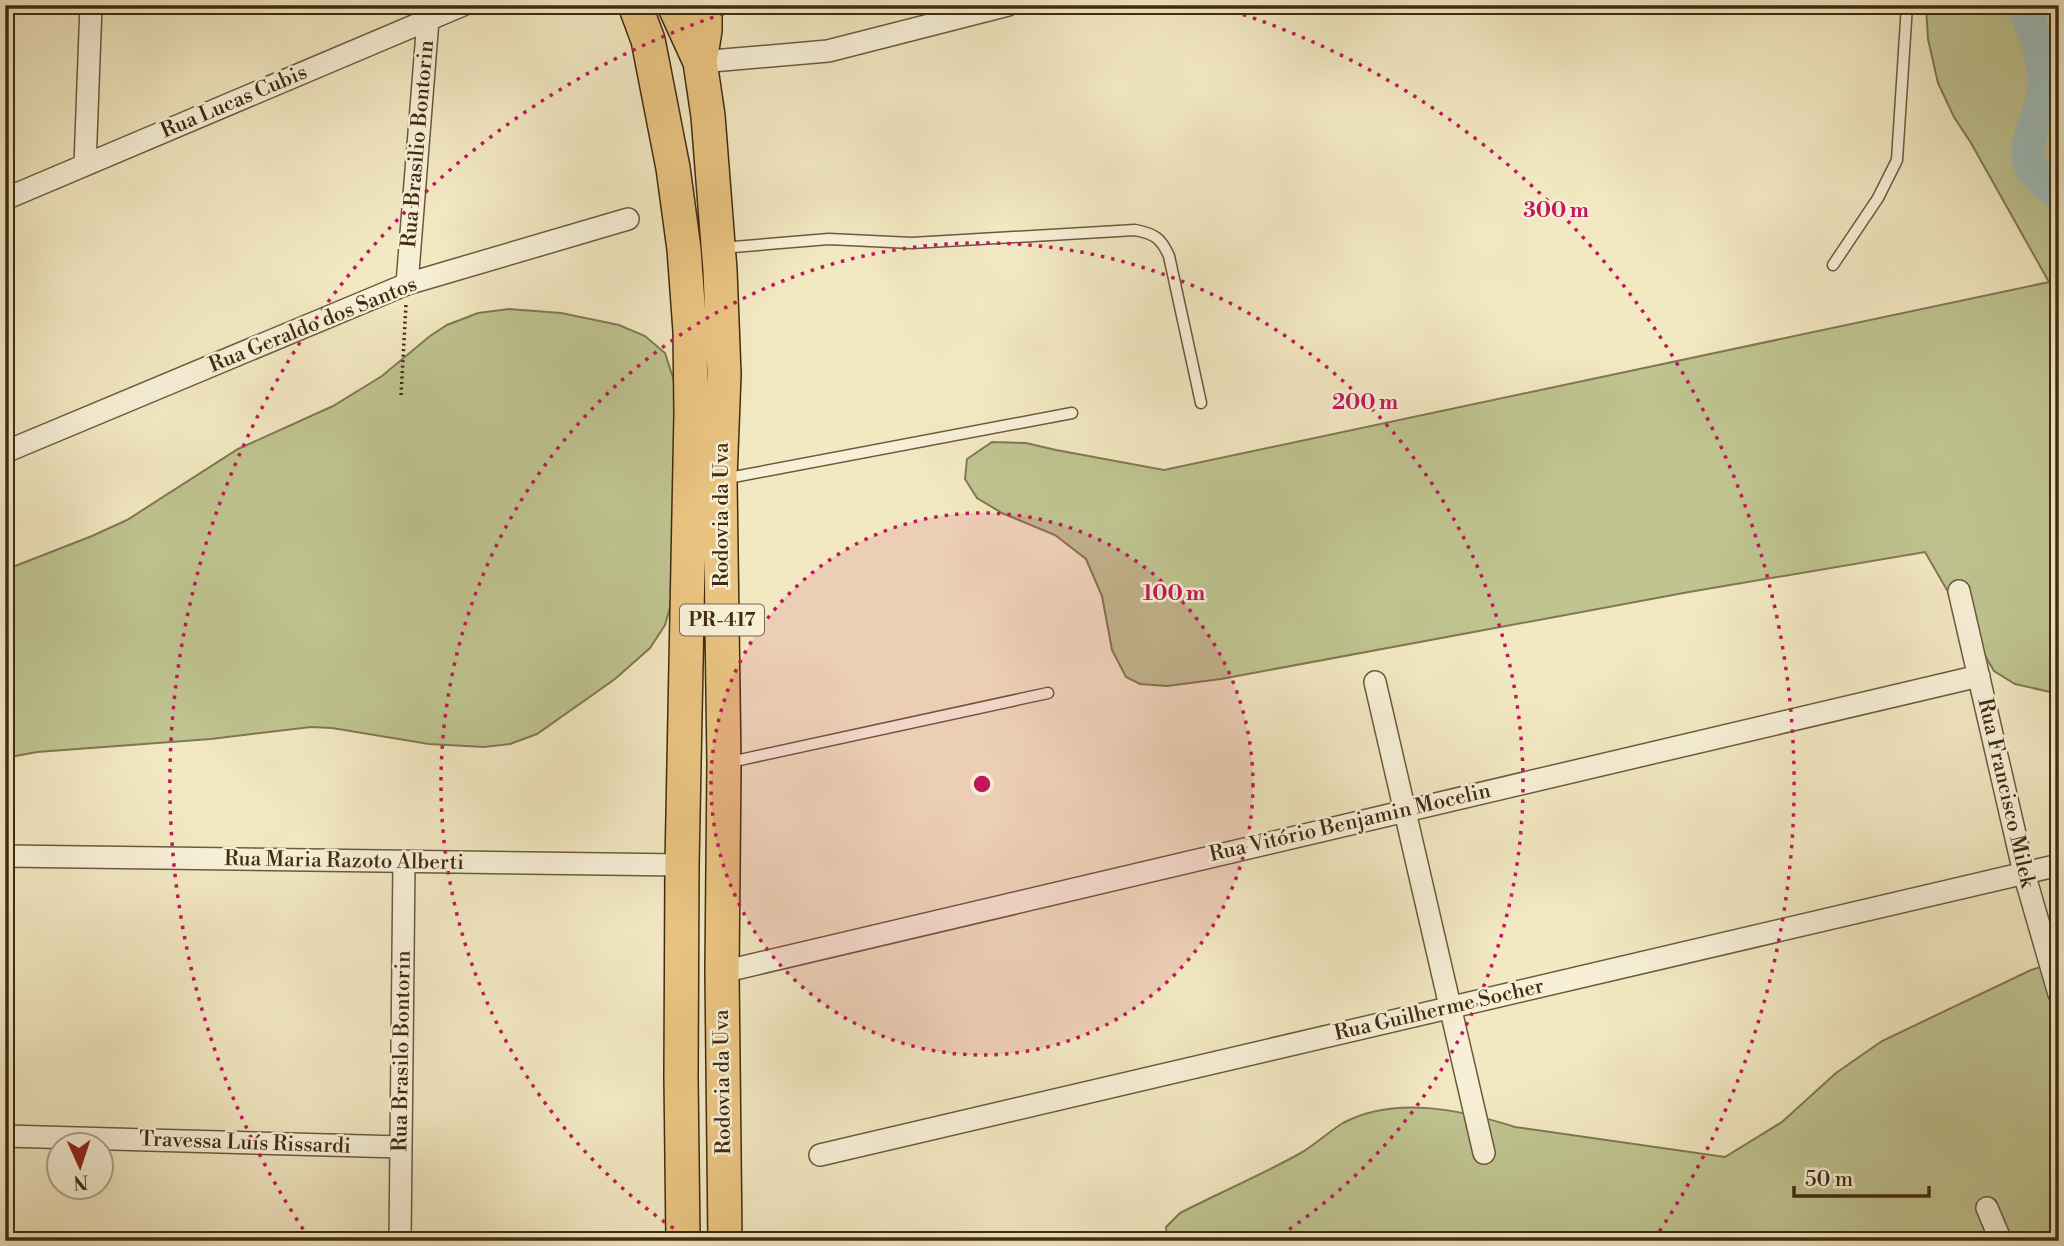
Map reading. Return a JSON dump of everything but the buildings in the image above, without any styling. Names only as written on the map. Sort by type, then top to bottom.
[{"type":"main road","name":"Rodovia da Uva","points":[[635,5],[648,40],[673,168],[684,249],[690,331],[682,865],[683,1241]]},
{"type":"main road","name":"Rodovia da Uva","points":[[674,5],[700,62],[708,116],[724,374],[720,479],[724,764],[722,972],[725,1241]]},
{"type":"main road","points":[[700,62],[705,30],[705,5]]},
{"type":"street","points":[[85,165],[91,5]]},
{"type":"street","name":"Rua Lucas Cubis","points":[[5,199],[424,13],[463,5]]},
{"type":"street","points":[[700,62],[828,51],[1008,5]]},
{"type":"street","name":"Rua Brasilio Bontorin","points":[[407,284],[424,13]]},
{"type":"street","name":"Rua Geraldo dos Santos","points":[[5,453],[407,284],[628,219]]},
{"type":"street","name":"Rua Francisco Milek","points":[[1959,591],[2024,873],[2059,994]]},
{"type":"street","name":"Rua Vitório Benjamin Mocelin","points":[[722,972],[1979,676]]},
{"type":"street","points":[[1375,682],[1484,1153]]},
{"type":"street","name":"Rua Maria Razoto Alberti","points":[[5,856],[682,865]]},
{"type":"street","name":"Rua Brasilo Bontorin","points":[[400,1241],[404,862]]},
{"type":"street","name":"Rua Guilherme Socher","points":[[820,1155],[2059,865]]},
{"type":"street","name":"Travessa Luís Rissardi","points":[[5,1136],[401,1147]]},
{"type":"street","points":[[1987,1208],[2001,1241]]},
{"type":"lane","points":[[1833,265],[1878,198],[1897,160],[1907,5]]},
{"type":"lane","points":[[718,249],[848,238],[893,243],[1135,230],[1150,233],[1163,243],[1169,256],[1201,403]]},
{"type":"lane","points":[[720,479],[1072,413]]},
{"type":"lane","points":[[724,764],[1048,693]]},
{"type":"path","points":[[401,395],[407,284]]},
{"type":"green space","points":[[1926,5],[2059,5],[2059,694],[2015,684],[1994,671],[1925,552],[1689,592],[1221,679],[1167,686],[1140,684],[1126,677],[1112,650],[1102,596],[1086,559],[1055,535],[1002,513],[977,498],[965,479],[967,459],[992,442],[1026,443],[1164,470],[2049,282],[1954,117],[1938,83],[1928,39]]},
{"type":"green space","points":[[509,309],[561,313],[619,325],[645,336],[665,353],[677,390],[671,604],[665,625],[650,648],[615,679],[537,734],[510,744],[484,747],[429,744],[311,727],[211,739],[37,752],[5,758],[5,570],[127,520],[238,449],[333,406],[382,376],[447,325],[478,313]]},
{"type":"green space","points":[[2059,961],[2059,1241],[1167,1241],[1166,1227],[1180,1213],[1299,1154],[1343,1123],[1384,1109],[1406,1107],[1451,1111],[1515,1127],[1725,1157],[1782,1122],[1836,1073],[1882,1041],[2031,970]]},
{"type":"waterway","points":[[2025,5],[2040,50],[2044,79],[2043,96],[2029,141],[2028,154],[2031,167],[2041,180],[2059,193]]}]
